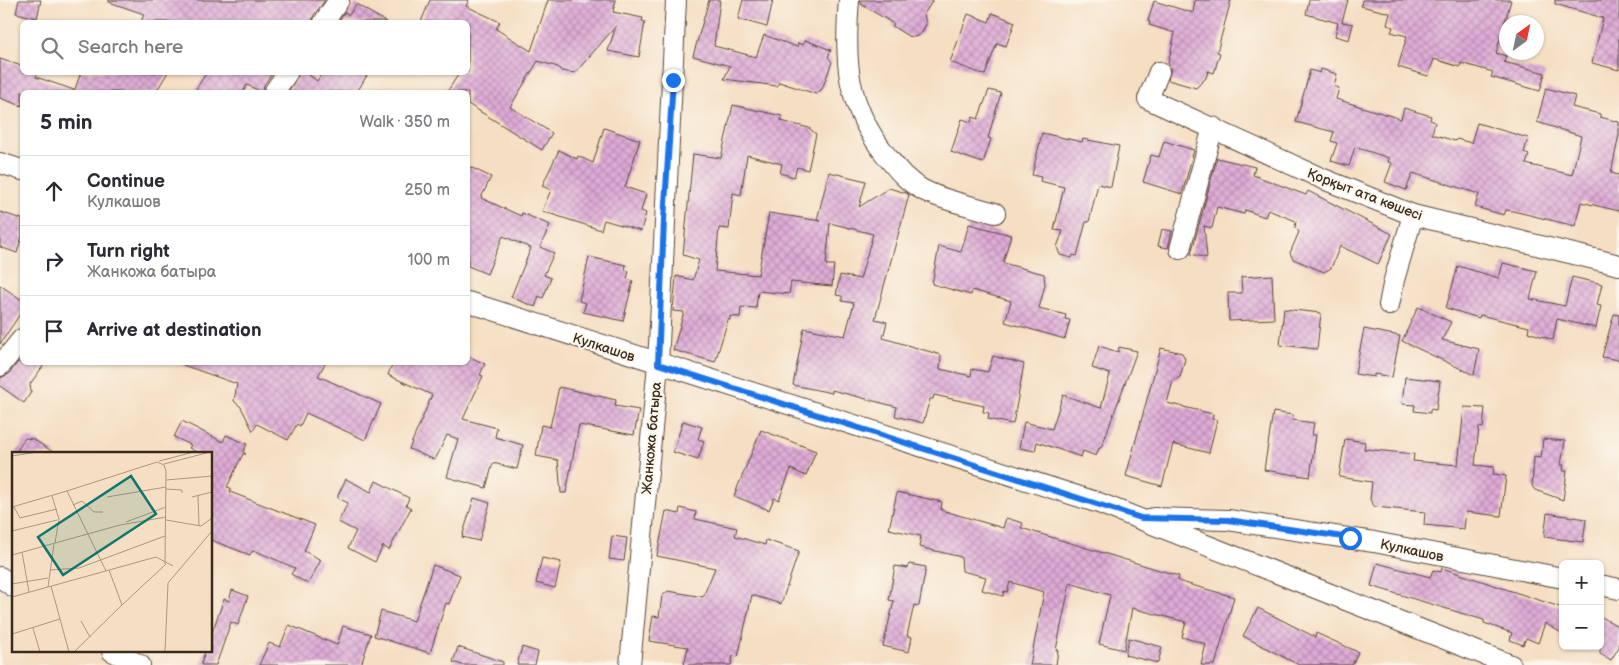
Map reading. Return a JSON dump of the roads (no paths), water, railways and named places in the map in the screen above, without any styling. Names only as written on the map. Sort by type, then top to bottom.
[{"type":"street","points":[[325,20],[339,0]]},
{"type":"street","name":"Жанкожа батыра","points":[[630,665],[658,364],[676,0]]},
{"type":"street","points":[[849,0],[847,70],[856,106],[878,146],[904,179],[925,191],[995,213]]},
{"type":"street","name":"Қорқыт ата көшесі","points":[[1159,72],[1148,99],[1213,127],[1321,178],[1413,215],[1619,266]]},
{"type":"street","points":[[275,90],[286,75]]},
{"type":"street","points":[[1180,249],[1213,127]]},
{"type":"street","points":[[0,163],[20,169]]},
{"type":"street","points":[[1389,305],[1394,280],[1413,215]]},
{"type":"street","name":"Кулкашов","points":[[470,303],[1141,518],[1239,560],[1511,665]]},
{"type":"street","points":[[0,366],[20,341]]},
{"type":"street","name":"Кулкашов","points":[[1141,518],[1228,520],[1374,542],[1559,577]]},
{"type":"street","points":[[0,577],[12,586]]},
{"type":"street","points":[[1604,586],[1619,589]]},
{"type":"street","points":[[114,652],[140,665]]}]
